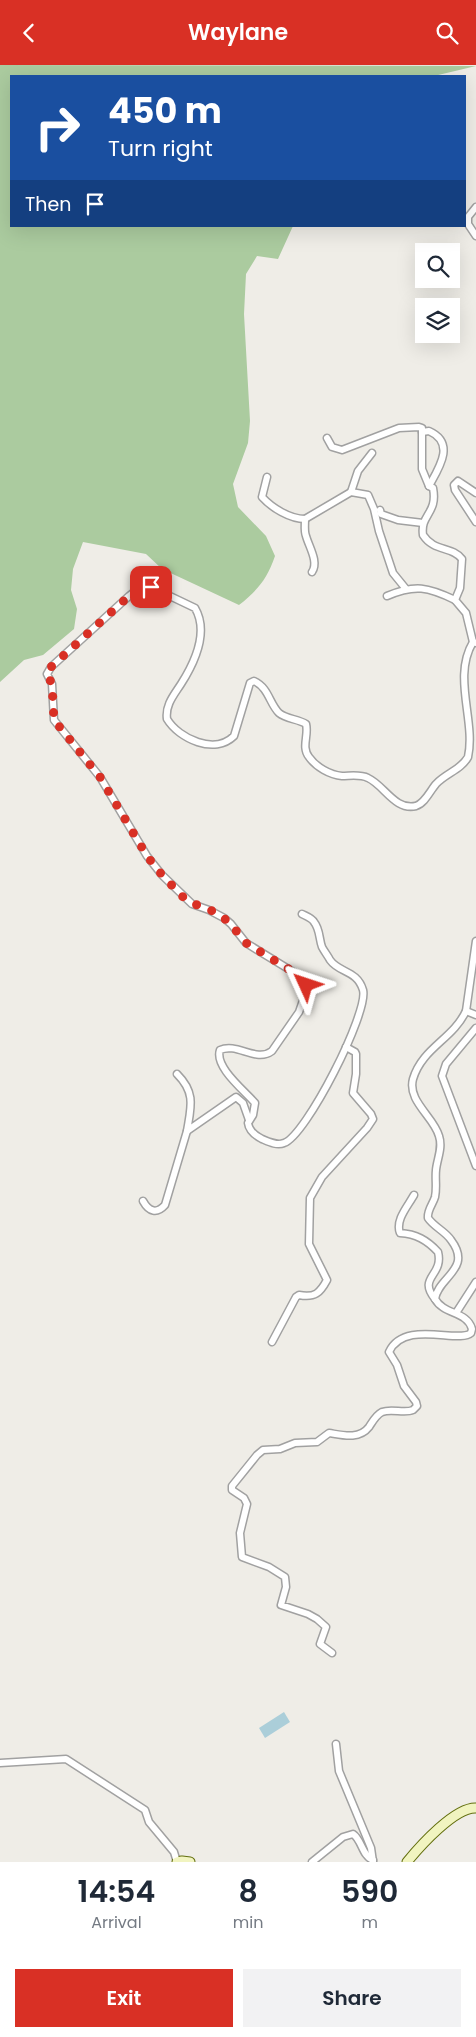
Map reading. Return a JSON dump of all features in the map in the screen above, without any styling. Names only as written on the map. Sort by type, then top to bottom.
[{"type":"street","points":[[476,207],[468,217],[468,224],[476,236]]},
{"type":"street","points":[[328,438],[332,447],[342,450],[399,428],[422,428],[422,469],[429,486],[433,488],[434,506],[423,523],[423,535],[427,541],[437,547],[456,553],[462,559],[460,588],[455,600]]},
{"type":"street","points":[[422,432],[429,431],[439,437],[443,450],[441,463],[429,486]]},
{"type":"street","points":[[351,492],[358,471],[372,453]]},
{"type":"street","points":[[267,477],[262,493],[266,501],[286,514],[305,519],[351,492],[368,495],[371,499],[393,573],[406,589]]},
{"type":"street","points":[[476,493],[458,481],[454,485],[454,490],[476,521]]},
{"type":"street","points":[[380,510],[381,515],[392,519],[423,523]]},
{"type":"street","points":[[305,519],[305,533],[315,562],[312,572]]},
{"type":"street","points":[[249,1120],[253,1115],[255,1103],[229,1076],[222,1064],[219,1054],[220,1050],[226,1048],[267,1055],[272,1051],[299,1012],[306,997],[306,985],[295,973],[246,943],[229,922],[215,912],[185,899],[162,875],[147,856],[100,777],[54,720],[52,684],[47,674],[51,667],[129,596],[139,588],[151,587],[195,608],[202,624],[200,643],[194,658],[183,681],[168,705],[167,719],[177,731],[185,737],[207,744],[223,743],[230,740],[236,731],[250,683],[254,681],[261,685],[268,693],[278,712],[306,724],[305,748],[308,757],[316,764],[326,771],[339,776],[367,777],[379,785],[397,803],[414,806],[420,803],[444,777],[462,765],[471,751],[474,737],[474,709],[466,661],[467,654],[474,643],[466,613],[455,600],[429,589],[406,589],[387,596]]},
{"type":"street","points":[[187,1131],[236,1097],[244,1103],[250,1131],[260,1138],[274,1143],[286,1143],[298,1133],[309,1118],[346,1047],[361,1012],[364,999],[362,989],[352,974],[332,963],[322,947],[314,920],[302,914]]},
{"type":"street","points":[[435,1299],[439,1288],[453,1273],[458,1257],[451,1239],[428,1218],[436,1192],[436,1167],[441,1144],[432,1121],[414,1096],[413,1081],[422,1059],[462,1021],[466,1011],[476,941]]},
{"type":"street","points":[[466,1011],[476,1015]]},
{"type":"street","points":[[476,1028],[446,1064],[442,1076],[476,1166]]},
{"type":"street","points":[[272,1342],[296,1297],[299,1295],[311,1297],[319,1293],[327,1280],[309,1244],[312,1194],[322,1177],[373,1119],[353,1093],[356,1074],[356,1052],[346,1047]]},
{"type":"street","points":[[143,1201],[151,1210],[156,1211],[161,1210],[166,1205],[187,1131],[191,1108],[190,1092],[188,1086],[177,1074]]},
{"type":"street","points":[[332,1653],[320,1644],[326,1627],[308,1614],[281,1605],[286,1587],[285,1577],[269,1567],[241,1556],[242,1541],[240,1533],[247,1504],[244,1497],[232,1490],[232,1486],[256,1455],[263,1450],[276,1450],[295,1443],[317,1442],[328,1433],[354,1436],[367,1429],[380,1413],[389,1410],[414,1410],[417,1407],[417,1403],[404,1386],[397,1365],[389,1352],[398,1340],[431,1333],[469,1335],[472,1329],[471,1325],[464,1317],[441,1307],[429,1291],[428,1284],[438,1265],[438,1253],[427,1241],[411,1233],[400,1233],[398,1229],[399,1220],[414,1195]]},
{"type":"street","points":[[456,1313],[476,1282]]},
{"type":"street","points":[[336,1744],[339,1771],[372,1848],[373,1861]]},
{"type":"street","points":[[0,1763],[66,1759],[145,1810],[149,1822],[174,1852],[177,1862],[190,1862]]},
{"type":"street","points":[[407,1862],[422,1845],[458,1813],[468,1808],[476,1808]]},
{"type":"street","points":[[312,1862],[343,1837],[352,1835],[357,1837],[367,1857],[373,1861]]},
{"type":"green space","points":[[0,65],[476,66],[438,75],[10,75],[10,227],[293,227],[278,259],[257,256],[246,274],[244,314],[250,421],[248,443],[233,484],[238,507],[266,536],[275,556],[265,578],[257,589],[239,605],[162,569],[146,554],[83,542],[73,569],[71,590],[77,609],[74,629],[43,655],[24,660],[0,682]]},
{"type":"water","points":[[284,1712],[290,1722],[265,1738],[259,1728]]},
{"type":"route","points":[[151,587],[139,588],[129,596],[51,667],[47,674],[52,684],[54,720],[100,777],[147,856],[162,875],[185,899],[215,912],[229,922],[240,938],[246,943],[295,973],[302,978],[306,985]]}]
